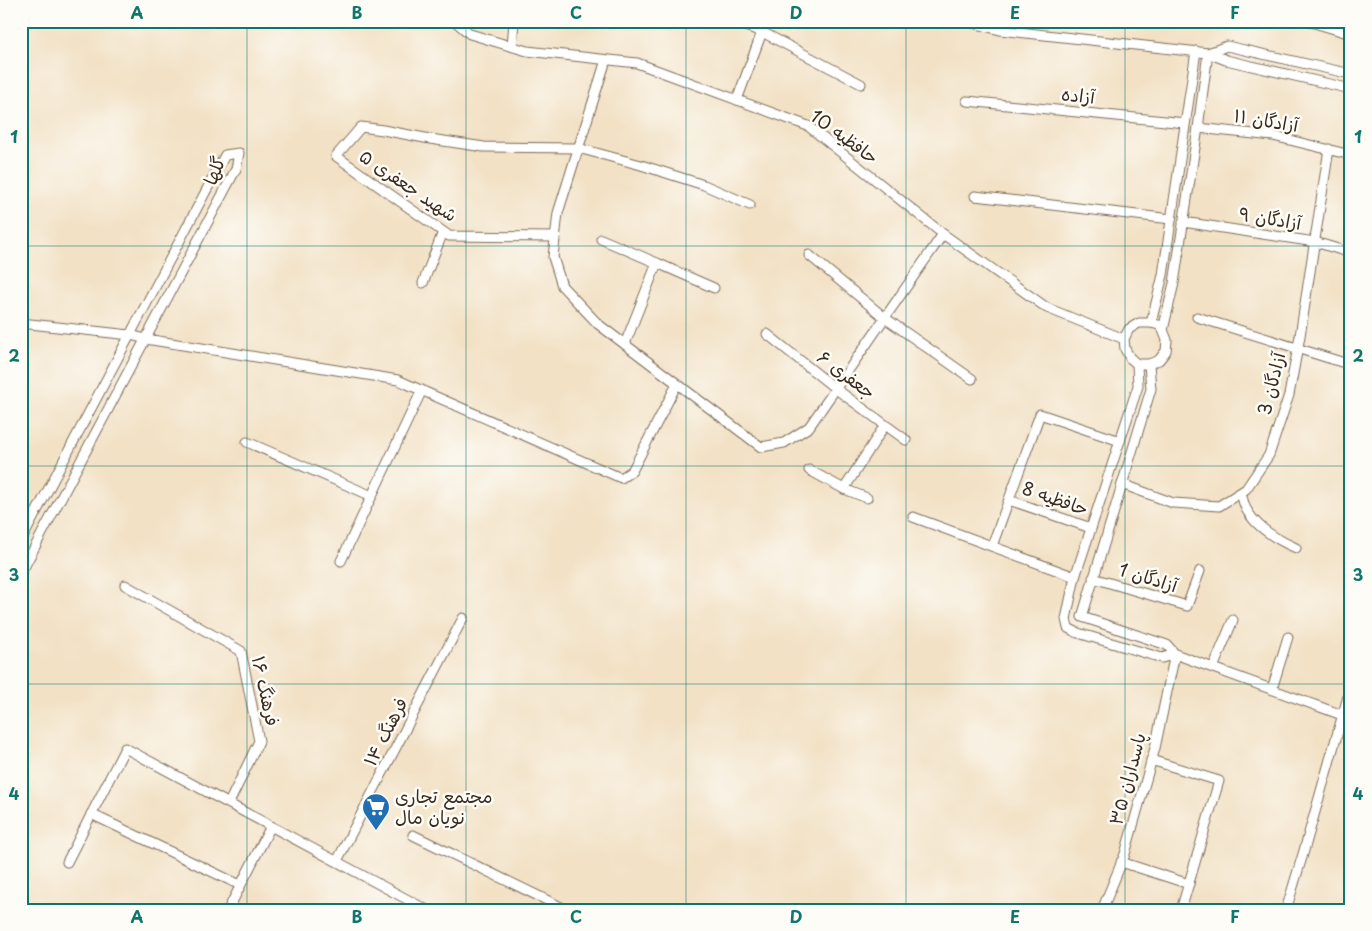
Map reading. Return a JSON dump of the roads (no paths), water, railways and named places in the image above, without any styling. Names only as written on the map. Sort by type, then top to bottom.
[{"type":"street","name":"حافظیه 10","points":[[454,21],[470,34],[527,51],[637,63],[808,126],[943,234],[1046,308],[1124,339]]},
{"type":"street","points":[[512,46],[514,21]]},
{"type":"street","points":[[732,21],[762,32],[861,84]]},
{"type":"street","points":[[965,21],[1000,30],[1208,53],[1226,60],[1351,89]]},
{"type":"street","points":[[1312,22],[1351,34]]},
{"type":"street","points":[[737,100],[762,32]]},
{"type":"street","points":[[1208,53],[1227,46],[1351,74]]},
{"type":"street","points":[[1151,322],[1163,275],[1196,51]]},
{"type":"street","points":[[1163,330],[1174,283],[1208,53]]},
{"type":"street","points":[[606,60],[558,213],[553,257],[562,286],[598,324],[761,447],[784,443],[810,428],[943,234]]},
{"type":"street","name":"آزاده","points":[[967,101],[1185,123]]},
{"type":"street","name":"شهید جعفری ۵","points":[[555,237],[449,236],[336,156],[361,127],[484,147],[578,148]]},
{"type":"street","name":"آزادگان ۱۱","points":[[1198,128],[1274,136],[1351,155]]},
{"type":"street","points":[[578,148],[695,182],[750,205]]},
{"type":"street","name":"آزادگان 3","points":[[1122,484],[1173,503],[1219,506],[1246,489],[1269,455],[1289,394],[1329,149]]},
{"type":"street","name":"گلها","points":[[21,542],[225,155],[239,153],[236,169],[21,573]]},
{"type":"street","points":[[975,196],[1171,219]]},
{"type":"street","name":"آزادگان ۹","points":[[1183,222],[1314,242],[1351,253]]},
{"type":"street","points":[[423,283],[444,232]]},
{"type":"street","points":[[601,240],[714,288]]},
{"type":"street","points":[[810,255],[885,318],[972,380]]},
{"type":"street","points":[[624,344],[657,263]]},
{"type":"street","points":[[1197,317],[1351,365]]},
{"type":"street","points":[[1139,322],[1151,322],[1159,325],[1163,330],[1167,340],[1166,351],[1159,360],[1149,364],[1137,364],[1130,358],[1125,349],[1124,339],[1129,329],[1139,322]]},
{"type":"street","points":[[21,323],[130,335],[398,380],[621,478],[632,471],[677,384]]},
{"type":"street","name":"جعفری ۶","points":[[767,334],[836,389],[906,440]]},
{"type":"street","points":[[1137,364],[1138,386],[1075,577],[1066,619],[1068,628],[1078,633],[1162,658],[1175,654]]},
{"type":"street","points":[[1149,364],[1151,389],[1082,617],[1168,645],[1175,654],[1342,715]]},
{"type":"street","points":[[341,561],[422,390]]},
{"type":"street","points":[[992,546],[1040,414],[1120,441]]},
{"type":"street","points":[[844,489],[885,425]]},
{"type":"street","points":[[248,442],[372,496]]},
{"type":"street","points":[[809,470],[844,489],[868,498]]},
{"type":"street","points":[[1241,493],[1247,511],[1258,524],[1280,541],[1296,548]]},
{"type":"street","name":"حافظیه 8","points":[[1009,500],[1091,528]]},
{"type":"street","points":[[913,517],[1075,577]]},
{"type":"street","name":"آزادگان 1","points":[[1093,578],[1187,606],[1200,571]]},
{"type":"street","name":"فرهنگ ۱۶","points":[[125,585],[241,651],[259,741],[228,803]]},
{"type":"street","name":"فرهنگ ۱۴","points":[[338,861],[463,618]]},
{"type":"street","points":[[1213,668],[1234,620]]},
{"type":"street","points":[[1272,689],[1288,637]]},
{"type":"street","name":"پاسداران ۳۵","points":[[1102,910],[1125,854],[1151,760],[1175,654]]},
{"type":"street","points":[[1286,910],[1351,686]]},
{"type":"street","points":[[67,862],[125,748],[427,910]]},
{"type":"street","points":[[1151,760],[1218,781],[1181,910]]},
{"type":"street","points":[[91,814],[240,885]]},
{"type":"street","points":[[228,910],[271,826]]},
{"type":"street","points":[[413,834],[566,910]]},
{"type":"street","points":[[1121,862],[1189,884]]},
{"type":"place","name":"مجتمع تجاری نویان مال","points":[[376,831]]}]
